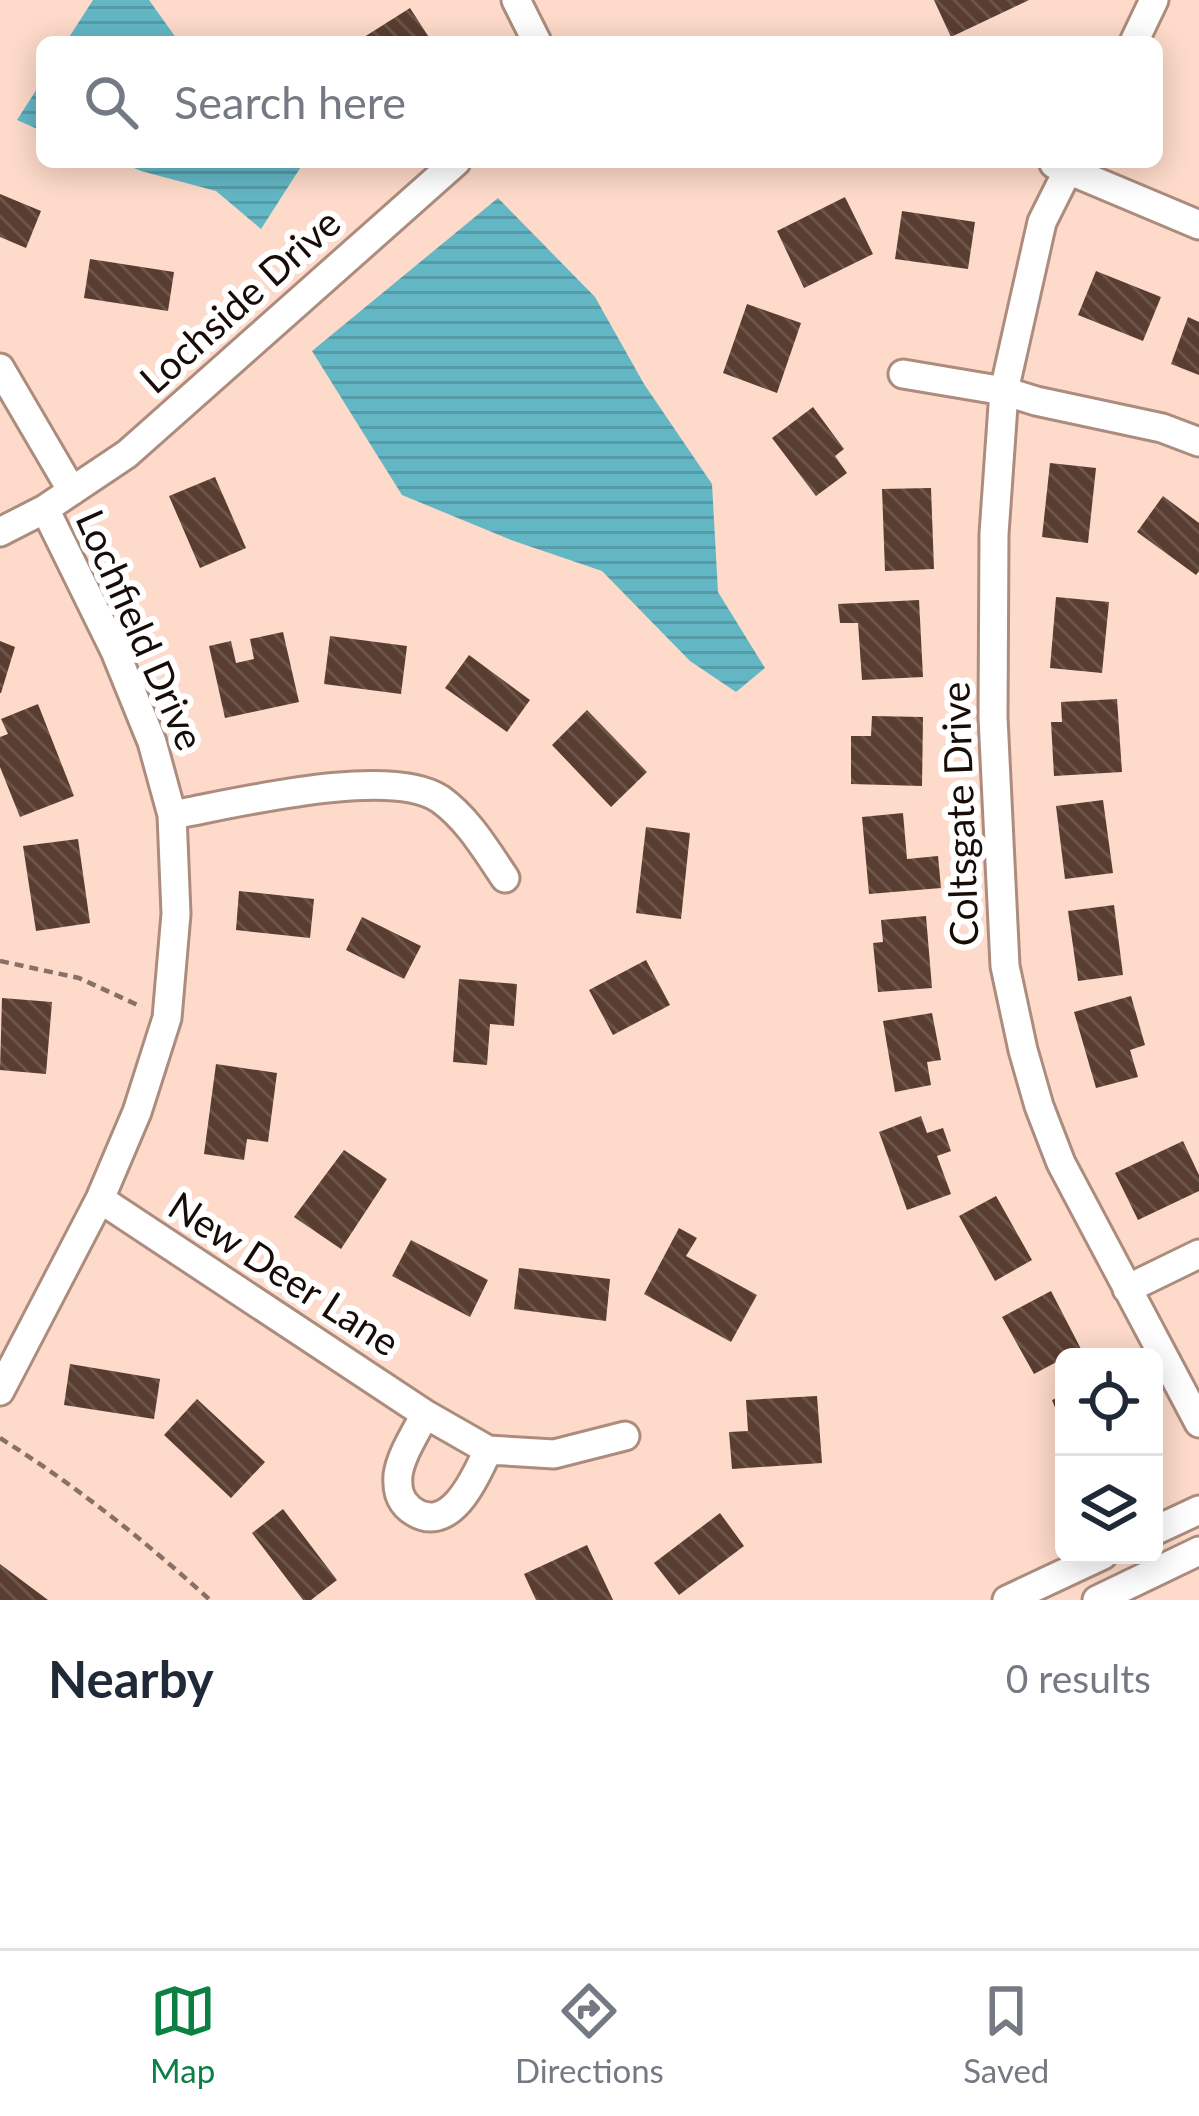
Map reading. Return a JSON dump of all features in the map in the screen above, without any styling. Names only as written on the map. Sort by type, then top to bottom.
[{"type":"street","points":[[516,0],[534,36]]},
{"type":"street","points":[[1137,36],[1154,0]]},
{"type":"street","name":"Lochside Drive","points":[[4,521],[45,509],[127,454],[449,168]]},
{"type":"street","name":"Coltsgate Drive","points":[[1062,168],[1042,222],[1004,391],[994,534],[993,717],[1005,966],[1039,1106],[1078,1197],[1199,1424]]},
{"type":"street","points":[[1073,168],[1199,224]]},
{"type":"street","points":[[0,368],[72,491]]},
{"type":"street","points":[[903,374],[1004,391],[1162,428],[1199,442]]},
{"type":"street","name":"Lochfield Drive","points":[[0,1391],[100,1199],[137,1112],[167,1018],[176,914],[172,814],[152,742],[115,651],[45,509]]},
{"type":"street","points":[[172,814],[313,791],[391,786],[416,790],[438,798],[471,827],[505,878]]},
{"type":"street","name":"New Deer Lane","points":[[100,1199],[425,1414],[488,1450],[554,1454],[625,1436]]},
{"type":"street","points":[[1126,1289],[1199,1254]]},
{"type":"street","points":[[425,1414],[398,1470],[398,1492],[422,1516],[434,1517],[460,1501],[488,1450]]},
{"type":"street","points":[[1163,1528],[1199,1510]]},
{"type":"street","points":[[1097,1600],[1199,1551]]},
{"type":"street","points":[[1007,1600],[1084,1564]]},
{"type":"path","points":[[0,961],[79,978],[167,1018]]},
{"type":"path","points":[[0,1438],[144,1540],[210,1600]]},
{"type":"water","points":[[93,0],[149,0],[175,36],[70,36]]},
{"type":"water","points":[[36,90],[36,128],[17,120]]},
{"type":"water","points":[[134,168],[300,168],[261,229],[216,191]]},
{"type":"water","points":[[498,198],[595,297],[644,384],[712,484],[718,592],[765,668],[736,692],[690,661],[602,571],[402,495],[312,351]]},
{"type":"building","points":[[934,0],[1029,0],[953,36]]},
{"type":"building","points":[[410,8],[428,36],[366,36]]},
{"type":"building","points":[[0,194],[41,211],[26,248],[0,237]]},
{"type":"building","points":[[845,197],[873,254],[804,288],[777,231]]},
{"type":"building","points":[[902,211],[975,222],[968,269],[895,259]]},
{"type":"building","points":[[90,259],[174,272],[168,311],[84,298]]},
{"type":"building","points":[[1096,271],[1161,297],[1143,341],[1078,315]]},
{"type":"building","points":[[747,304],[801,323],[777,393],[723,373]]},
{"type":"building","points":[[1188,317],[1199,322],[1199,375],[1171,364]]},
{"type":"building","points":[[813,407],[844,449],[835,456],[847,473],[816,496],[772,438]]},
{"type":"building","points":[[1050,463],[1096,468],[1088,543],[1042,537]]},
{"type":"building","points":[[215,477],[246,548],[200,568],[169,496]]},
{"type":"building","points":[[931,488],[934,569],[885,571],[882,489]]},
{"type":"building","points":[[1163,496],[1199,523],[1196,575],[1137,532]]},
{"type":"building","points":[[1056,597],[1109,602],[1102,673],[1050,668]]},
{"type":"building","points":[[919,600],[923,677],[862,680],[858,623],[840,623],[838,604]]},
{"type":"building","points":[[283,632],[299,702],[225,718],[209,646],[231,641],[236,663],[254,659],[250,639]]},
{"type":"building","points":[[330,636],[407,646],[401,694],[324,684]]},
{"type":"building","points":[[0,641],[15,647],[1,693],[0,693]]},
{"type":"building","points":[[469,655],[530,700],[507,732],[445,688]]},
{"type":"building","points":[[1117,699],[1122,772],[1054,776],[1051,722],[1062,722],[1061,702]]},
{"type":"building","points":[[38,704],[74,796],[20,817],[0,767],[0,737],[8,734],[1,719]]},
{"type":"building","points":[[587,710],[647,772],[611,807],[552,745]]},
{"type":"building","points":[[872,716],[923,717],[922,786],[851,784],[851,736],[871,736]]},
{"type":"building","points":[[1103,800],[1113,873],[1065,879],[1056,806]]},
{"type":"building","points":[[903,813],[907,859],[938,856],[941,888],[869,894],[862,817]]},
{"type":"building","points":[[646,827],[690,833],[681,919],[636,913]]},
{"type":"building","points":[[78,839],[90,923],[36,931],[23,846]]},
{"type":"building","points":[[239,891],[314,899],[310,938],[236,930]]},
{"type":"building","points":[[1114,905],[1123,975],[1078,981],[1068,911]]},
{"type":"building","points":[[926,916],[932,988],[878,992],[873,943],[883,942],[881,920]]},
{"type":"building","points":[[362,917],[421,946],[404,979],[346,950]]},
{"type":"building","points":[[646,960],[670,1005],[613,1035],[589,990]]},
{"type":"building","points":[[459,979],[517,984],[514,1026],[490,1024],[487,1065],[453,1062]]},
{"type":"building","points":[[1131,996],[1145,1045],[1130,1050],[1138,1077],[1096,1088],[1074,1012]]},
{"type":"building","points":[[2,998],[52,1002],[46,1074],[0,1070]]},
{"type":"building","points":[[932,1013],[941,1060],[927,1062],[931,1085],[895,1092],[883,1021]]},
{"type":"building","points":[[216,1064],[277,1073],[268,1142],[247,1139],[244,1160],[204,1154]]},
{"type":"building","points":[[921,1116],[927,1133],[943,1128],[951,1151],[937,1156],[951,1194],[907,1210],[879,1132]]},
{"type":"building","points":[[1183,1141],[1199,1175],[1199,1191],[1138,1220],[1115,1173]]},
{"type":"building","points":[[344,1150],[387,1179],[341,1249],[294,1217]]},
{"type":"building","points":[[996,1196],[1032,1260],[995,1281],[959,1216]]},
{"type":"building","points":[[679,1228],[697,1238],[686,1256],[757,1295],[731,1342],[644,1294]]},
{"type":"building","points":[[411,1240],[488,1280],[470,1317],[392,1276]]},
{"type":"building","points":[[519,1268],[610,1279],[606,1321],[514,1309]]},
{"type":"building","points":[[1051,1291],[1080,1348],[1055,1348],[1055,1363],[1034,1374],[1002,1317]]},
{"type":"building","points":[[70,1364],[160,1379],[154,1419],[64,1405]]},
{"type":"building","points":[[817,1396],[822,1463],[732,1469],[729,1432],[748,1431],[746,1400]]},
{"type":"building","points":[[197,1399],[265,1462],[231,1498],[164,1435]]},
{"type":"building","points":[[283,1509],[337,1580],[311,1600],[303,1600],[252,1533]]},
{"type":"building","points":[[720,1513],[744,1546],[679,1595],[654,1563]]},
{"type":"building","points":[[587,1545],[613,1600],[536,1600],[524,1574]]},
{"type":"building","points":[[0,1564],[48,1600],[0,1600]]}]
